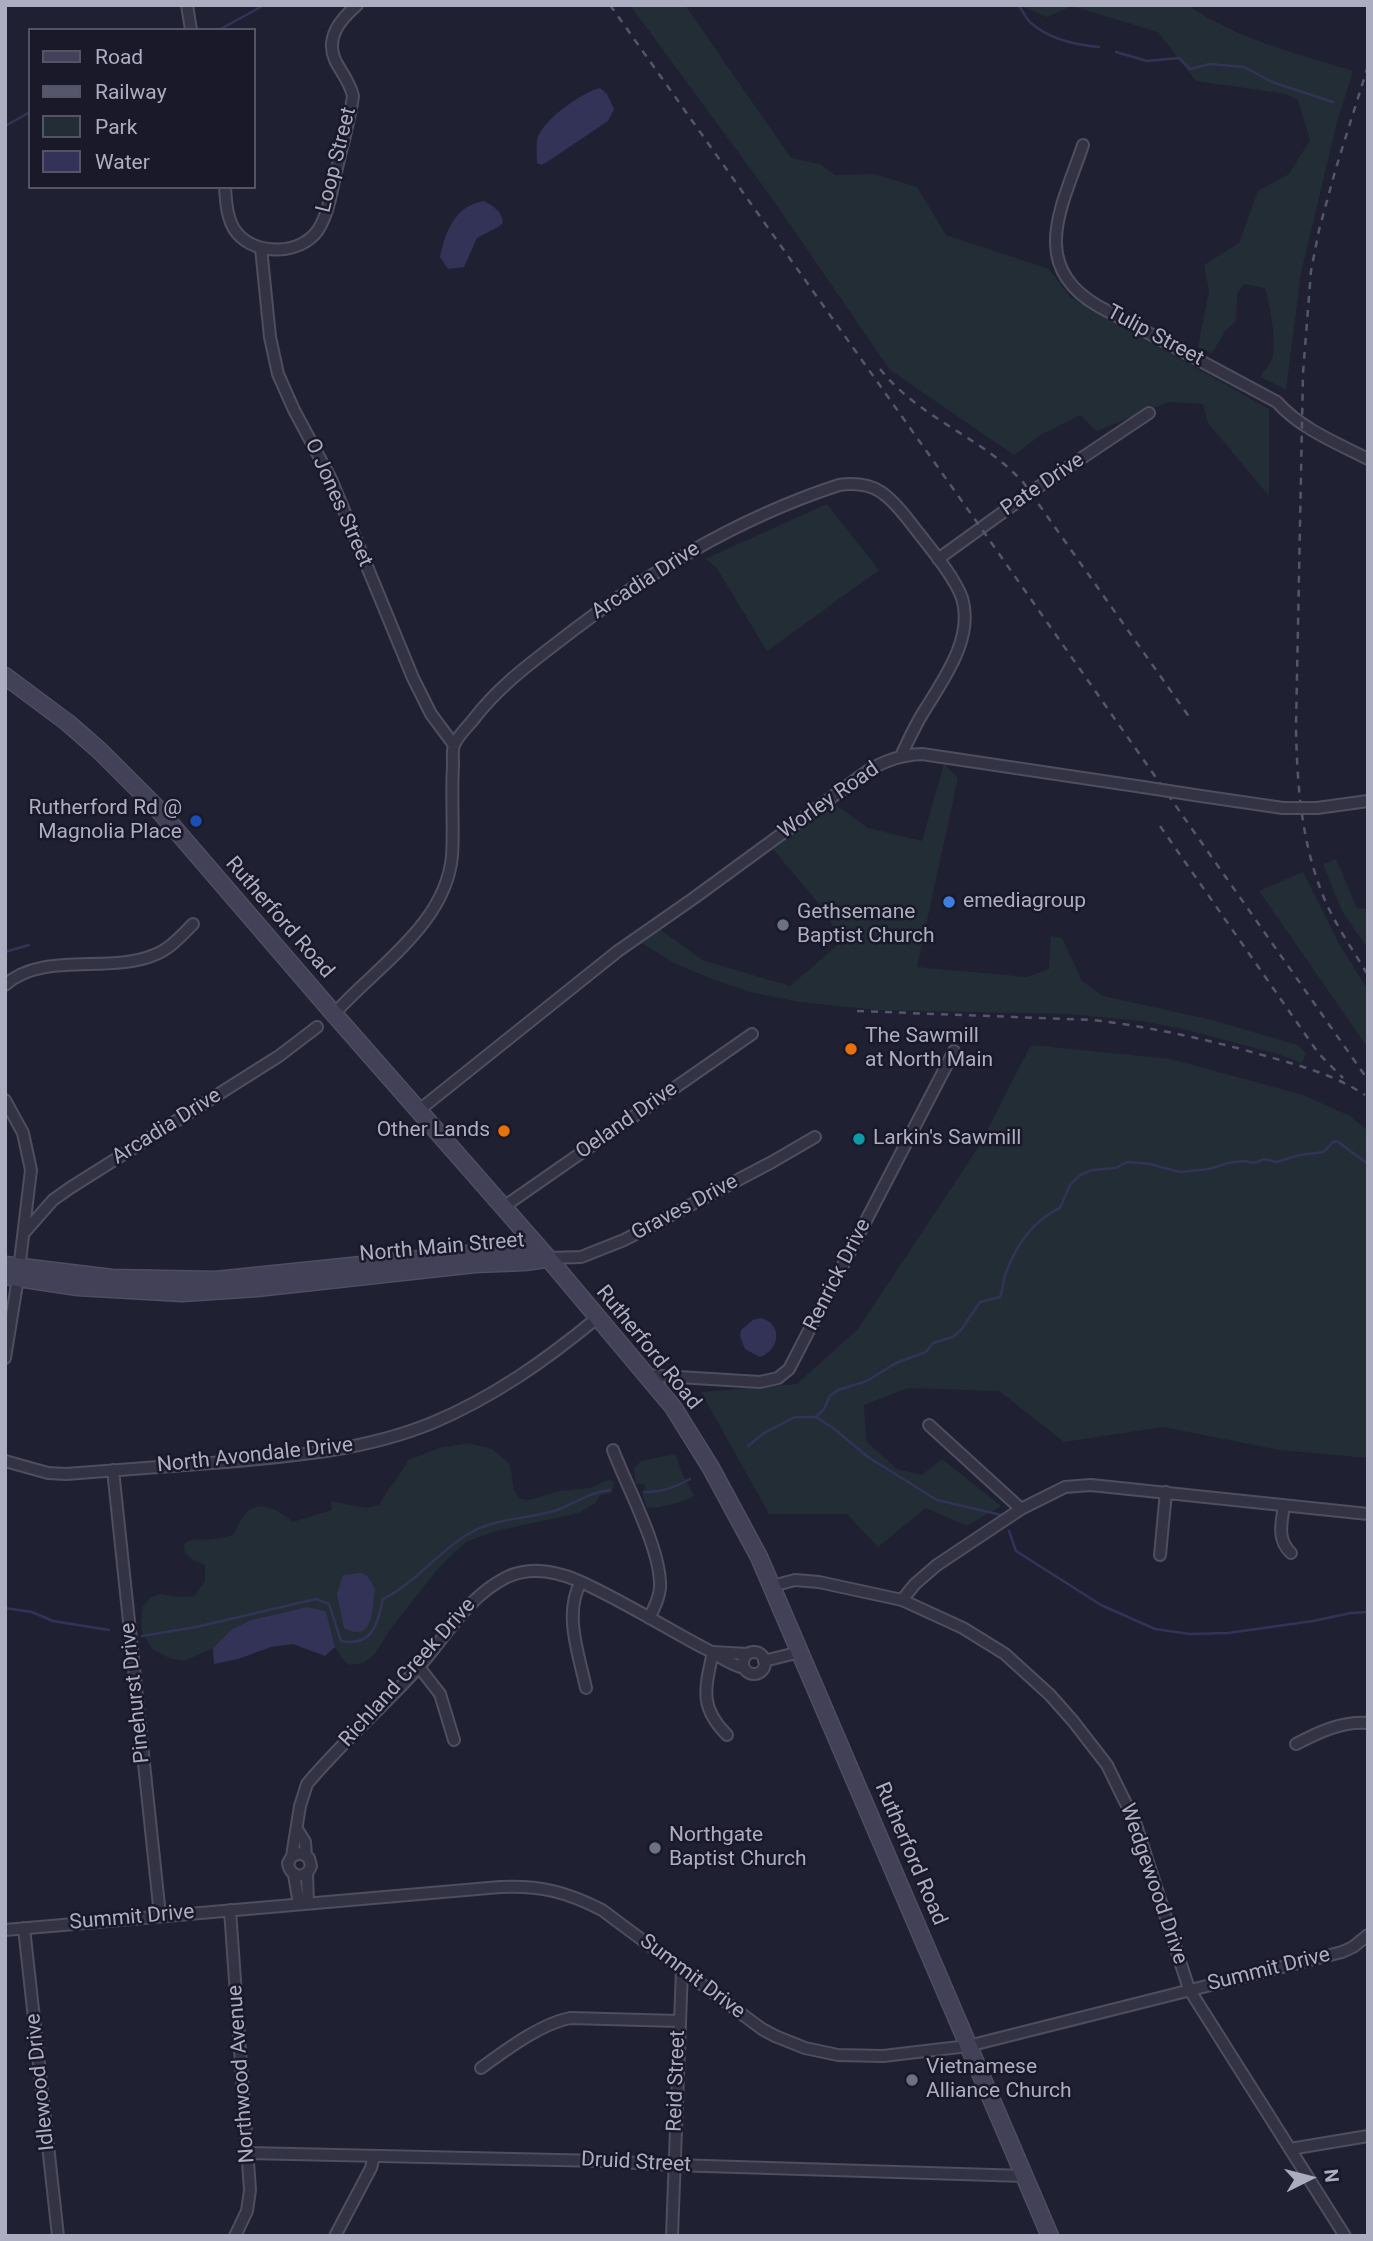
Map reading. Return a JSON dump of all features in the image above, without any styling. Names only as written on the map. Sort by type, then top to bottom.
[{"type":"street","points":[[187,5],[191,28]]},
{"type":"street","name":"Loop Street","points":[[261,248],[277,250],[299,246],[316,233],[325,215],[353,96],[335,59],[332,42],[339,23],[357,5]]},
{"type":"street","name":"Tulip Street","points":[[1083,145],[1057,223],[1055,239],[1060,268],[1077,291],[1098,306],[1277,402],[1287,413],[1308,427],[1368,460]]},
{"type":"street","points":[[225,189],[233,226],[243,239],[261,248]]},
{"type":"street","name":"O Jones Street","points":[[261,248],[270,337],[278,374],[331,479],[413,678],[432,715],[454,745]]},
{"type":"street","name":"Pate Drive","points":[[938,559],[1031,492],[1149,413]]},
{"type":"street","name":"Arcadia Drive","points":[[454,745],[484,705],[500,689],[595,613],[648,576],[755,517],[820,492],[852,484],[875,488],[894,502],[938,559],[962,598],[964,620],[955,657],[901,756]]},
{"type":"street","name":"Rutherford Road","points":[[5,676],[92,744],[156,807],[548,1258],[673,1407],[748,1534],[772,1586],[1050,2236]]},
{"type":"street","points":[[334,1014],[400,951],[424,921],[446,883],[452,856],[451,789],[454,745]]},
{"type":"street","name":"Worley Road","points":[[418,1111],[624,947],[869,770],[889,759],[922,754],[1283,808],[1317,808],[1368,801]]},
{"type":"street","points":[[5,985],[16,976],[38,968],[138,961],[168,948],[193,924]]},
{"type":"street","name":"Arcadia Drive","points":[[24,1233],[53,1200],[70,1188],[279,1056],[317,1027]]},
{"type":"street","name":"Oeland Drive","points":[[502,1208],[752,1034]]},
{"type":"street","name":"Renrick Drive","points":[[646,1375],[760,1381],[778,1378],[789,1369],[954,1051]]},
{"type":"street","points":[[5,1100],[23,1133],[31,1170],[24,1233],[12,1271],[5,1359]]},
{"type":"street","name":"Graves Drive","points":[[548,1258],[581,1257],[624,1240],[815,1137]]},
{"type":"street","name":"North Main Street","points":[[12,1271],[147,1280],[256,1282],[497,1251],[523,1250],[548,1258]]},
{"type":"street","name":"North Avondale Drive","points":[[5,1461],[57,1474],[113,1471],[287,1457],[346,1448],[396,1436],[454,1413],[505,1386],[551,1356],[597,1318]]},
{"type":"street","points":[[929,1425],[1021,1509]]},
{"type":"street","points":[[613,1450],[657,1559],[660,1588],[649,1618]]},
{"type":"street","name":"Pinehurst Drive","points":[[113,1471],[160,1916]]},
{"type":"street","points":[[902,1600],[915,1584],[937,1565],[1021,1509],[1065,1487],[1076,1485],[1166,1492],[1368,1514]]},
{"type":"street","points":[[1160,1555],[1166,1492]]},
{"type":"street","points":[[1284,1505],[1280,1535],[1286,1549],[1291,1553]]},
{"type":"street","name":"Richland Creek Drive","points":[[303,1904],[288,1863],[292,1856],[300,1806],[307,1784],[419,1667],[481,1592],[509,1576],[540,1570],[565,1575],[713,1652],[730,1664],[744,1668]]},
{"type":"street","name":"Wedgewood Drive","points":[[772,1586],[795,1580],[819,1582],[902,1600],[963,1628],[1005,1654],[1050,1695],[1096,1749],[1120,1788],[1135,1822],[1189,1989],[1345,2236]]},
{"type":"street","points":[[582,1582],[575,1593],[572,1621],[586,1688]]},
{"type":"street","points":[[713,1652],[707,1683],[708,1709],[713,1721],[727,1735]]},
{"type":"street","name":"Richland Creek Drive","points":[[713,1652],[758,1653],[764,1661]]},
{"type":"street","points":[[747,1654],[743,1659],[744,1668],[752,1674],[763,1668],[764,1661],[800,1652]]},
{"type":"street","points":[[419,1667],[440,1694],[454,1740]]},
{"type":"street","points":[[1296,1744],[1331,1728],[1357,1722],[1368,1723]]},
{"type":"street","name":"Richland Creek Drive","points":[[298,1829],[305,1842],[306,1855],[311,1866],[307,1874],[303,1904]]},
{"type":"street","points":[[292,1856],[296,1853],[306,1855]]},
{"type":"street","points":[[294,1874],[307,1874]]},
{"type":"street","name":"Summit Drive","points":[[5,1930],[500,1887],[539,1887],[576,1897],[602,1910],[775,2036],[805,2048],[838,2054],[883,2056],[968,2046],[1270,1971],[1353,1948],[1368,1935]]},
{"type":"street","name":"Northwood Avenue","points":[[230,1910],[250,2202],[235,2236]]},
{"type":"street","name":"Idlewood Drive","points":[[24,1928],[58,2236]]},
{"type":"street","name":"Reid Street","points":[[672,2236],[682,1969]]},
{"type":"street","points":[[481,2068],[508,2048],[559,2020],[679,2021]]},
{"type":"street","points":[[1290,2149],[1368,2136]]},
{"type":"street","name":"Druid Street","points":[[248,2152],[1024,2176]]},
{"type":"street","points":[[335,2236],[371,2168],[374,2156]]},
{"type":"green space","points":[[630,5],[685,5],[791,158],[820,164],[835,175],[874,174],[917,187],[946,235],[1049,269],[1070,297],[1269,409],[1269,496],[1208,423],[1203,404],[1168,402],[1097,431],[1080,415],[1042,434],[1014,455],[890,370],[771,197]]},
{"type":"green space","points":[[1019,5],[1188,5],[1247,36],[1353,71],[1337,122],[1301,273],[1286,390],[1261,377],[1271,361],[1274,343],[1265,288],[1244,284],[1237,294],[1236,321],[1226,330],[1212,353],[1198,347],[1209,291],[1204,265],[1239,243],[1258,191],[1289,174],[1310,140],[1298,100],[1286,94],[1196,81],[1158,32],[1072,6],[1047,17]]},
{"type":"green space","points":[[827,504],[879,570],[767,651],[716,567],[705,559]]},
{"type":"green space","points":[[944,764],[958,778],[917,967],[1027,977],[1049,969],[1051,936],[1062,938],[1082,981],[1103,996],[1212,1020],[1298,1045],[1306,1053],[1302,1063],[1183,1029],[1142,1021],[1068,1014],[877,1010],[799,1002],[750,992],[712,979],[674,963],[640,942],[660,929],[702,960],[790,986],[841,942],[824,910],[772,848],[833,803],[868,828],[922,841]]},
{"type":"green space","points":[[1336,859],[1357,908],[1368,909],[1368,949],[1342,911],[1323,864]]},
{"type":"green space","points":[[1303,872],[1339,944],[1368,990],[1368,1048],[1259,891]]},
{"type":"green space","points":[[1031,1045],[1171,1059],[1303,1095],[1350,1116],[1368,1131],[1368,1458],[1279,1450],[1163,1427],[1064,1442],[999,1391],[908,1388],[864,1405],[866,1441],[897,1469],[922,1475],[942,1459],[1001,1506],[967,1526],[926,1508],[878,1547],[847,1514],[769,1514],[701,1392],[797,1384],[858,1329],[979,1146]]},
{"type":"green space","points":[[468,1443],[492,1449],[510,1464],[514,1490],[520,1499],[529,1500],[559,1491],[590,1488],[611,1480],[614,1483],[612,1493],[600,1495],[595,1503],[579,1513],[496,1531],[466,1542],[440,1566],[392,1627],[374,1655],[363,1663],[350,1665],[344,1661],[335,1647],[326,1611],[307,1607],[251,1620],[232,1629],[213,1648],[184,1661],[169,1658],[152,1649],[142,1632],[143,1606],[150,1598],[159,1594],[194,1596],[205,1581],[205,1565],[185,1553],[184,1544],[195,1539],[216,1539],[233,1535],[246,1513],[260,1506],[272,1508],[293,1522],[332,1510],[331,1501],[366,1508],[379,1505],[408,1460],[439,1448]]},
{"type":"green space","points":[[675,1454],[694,1496],[672,1504],[647,1508],[643,1497],[645,1484],[636,1484],[634,1468],[641,1461]]},
{"type":"water","points":[[600,88],[607,94],[614,109],[608,121],[547,162],[541,165],[537,163],[537,140],[546,124],[573,101]]},
{"type":"water","points":[[484,201],[499,212],[503,223],[477,238],[464,267],[448,269],[440,257],[453,221],[466,208]]},
{"type":"water","points":[[761,1318],[773,1326],[776,1337],[772,1349],[760,1357],[745,1349],[740,1336],[741,1330],[753,1320]]},
{"type":"water","points":[[362,1573],[368,1577],[375,1589],[373,1606],[366,1628],[354,1632],[344,1628],[337,1594],[343,1575]]},
{"type":"water","points":[[307,1607],[326,1611],[335,1647],[325,1656],[293,1644],[271,1647],[214,1664],[213,1648],[232,1629],[251,1620]]},
{"type":"waterway","points":[[223,28],[264,5]]},
{"type":"waterway","points":[[1018,5],[1038,29],[1072,43],[1099,47]]},
{"type":"waterway","points":[[1116,52],[1147,61],[1179,58],[1190,69],[1210,64],[1244,67],[1272,82],[1333,102]]},
{"type":"waterway","points":[[5,126],[28,113]]},
{"type":"waterway","points":[[5,952],[29,945]]},
{"type":"waterway","points":[[816,1417],[824,1409],[830,1396],[838,1390],[867,1381],[896,1363],[926,1352],[933,1343],[953,1337],[980,1302],[1000,1297],[1014,1254],[1033,1227],[1060,1208],[1070,1185],[1080,1175],[1092,1170],[1116,1168],[1127,1162],[1150,1164],[1180,1172],[1244,1161],[1254,1163],[1265,1159],[1276,1162],[1324,1152],[1337,1141],[1368,1164]]},
{"type":"waterway","points":[[748,1446],[764,1433],[795,1417],[816,1417],[868,1457],[937,1500],[1001,1515]]},
{"type":"waterway","points":[[644,1492],[668,1489],[690,1479]]},
{"type":"waterway","points":[[142,1636],[196,1627],[316,1599],[329,1604],[341,1641],[360,1640],[367,1637],[376,1625],[383,1599],[406,1584],[458,1540],[480,1528],[544,1514],[595,1493],[610,1490]]},
{"type":"waterway","points":[[1009,1531],[1016,1551],[1101,1605],[1155,1629],[1190,1634],[1228,1633],[1368,1612]]},
{"type":"waterway","points":[[5,1608],[32,1612],[53,1621],[109,1630]]},
{"type":"railway","points":[[610,5],[1368,1080]]},
{"type":"railway","points":[[1368,66],[1336,168],[1311,271],[1303,373],[1296,727],[1302,818],[1312,862],[1327,905],[1368,975]]},
{"type":"railway","points":[[880,369],[905,395],[994,456],[1023,482],[1190,718]]},
{"type":"railway","points":[[1160,826],[1319,1054],[1343,1078]]},
{"type":"railway","points":[[857,1011],[1093,1020],[1137,1026],[1202,1039],[1292,1064],[1330,1077],[1365,1095]]},
{"type":"place","name":"Rutherford Rd @ Magnolia Place","points":[[196,821]]},
{"type":"place","name":"emediagroup","points":[[949,902]]},
{"type":"place","name":"Gethsemane Baptist Church","points":[[783,925]]},
{"type":"place","name":"The Sawmill at North Main","points":[[851,1049]]},
{"type":"place","name":"Other Lands","points":[[504,1131]]},
{"type":"place","name":"Larkin's Sawmill","points":[[859,1139]]},
{"type":"place","name":"Northgate Baptist Church","points":[[655,1848]]},
{"type":"place","name":"Vietnamese Alliance Church","points":[[912,2080]]}]
